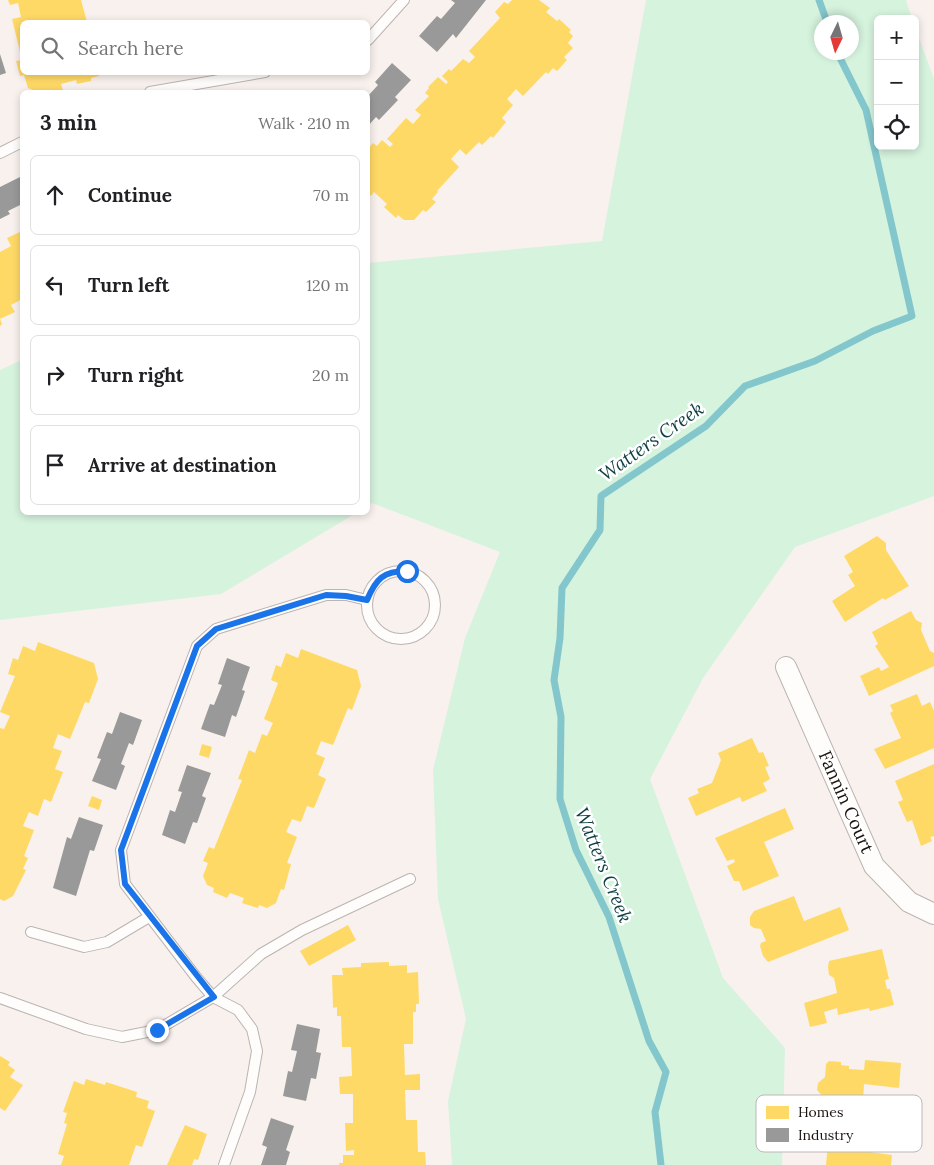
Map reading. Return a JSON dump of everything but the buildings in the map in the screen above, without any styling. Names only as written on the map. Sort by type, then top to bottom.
[{"type":"street","name":"Fannin Court","points":[[786,667],[874,866],[909,902],[934,914]]},
{"type":"lane","points":[[370,38],[404,0]]},
{"type":"lane","points":[[162,90],[248,75]]},
{"type":"lane","points":[[0,153],[20,143]]},
{"type":"lane","points":[[395,571],[407,571],[417,575],[431,588],[435,600],[435,610],[432,621],[416,636],[404,640],[392,638],[380,632],[372,624],[367,612],[367,600],[374,584],[383,576],[395,571]]},
{"type":"lane","points":[[224,1165],[250,1092],[257,1051],[252,1029],[238,1010],[214,997],[125,884],[121,850],[197,646],[216,629],[326,595],[367,600]]},
{"type":"lane","points":[[0,998],[86,1030],[122,1037],[157,1030],[214,997],[261,954],[302,930],[410,879]]},
{"type":"lane","points":[[31,932],[84,947],[107,942],[149,916]]},
{"type":"green space","points":[[646,0],[906,0],[911,15],[874,15],[874,150],[919,150],[919,38],[934,79],[934,496],[795,547],[703,678],[650,779],[723,978],[785,1048],[784,1095],[756,1095],[756,1152],[782,1152],[782,1165],[452,1165],[448,1101],[466,1019],[438,899],[433,770],[465,638],[500,552],[372,503],[370,504],[370,263],[602,241]]},
{"type":"green space","points":[[20,361],[20,515],[353,515],[221,594],[0,620],[0,370]]},
{"type":"waterway","name":"Watters Creek","points":[[819,0],[824,15]]},
{"type":"waterway","name":"Watters Creek","points":[[661,1165],[655,1112],[666,1072],[649,1041],[609,917],[576,850],[560,799],[561,717],[554,680],[560,638],[562,588],[600,530],[601,496],[706,426],[745,386],[815,361],[873,331],[912,316],[866,110],[841,60]]},
{"type":"route","points":[[157,1030],[214,997],[196,978],[125,884],[121,850],[197,646],[216,629],[326,595],[367,600],[374,584],[383,576],[395,571],[407,571]]}]
